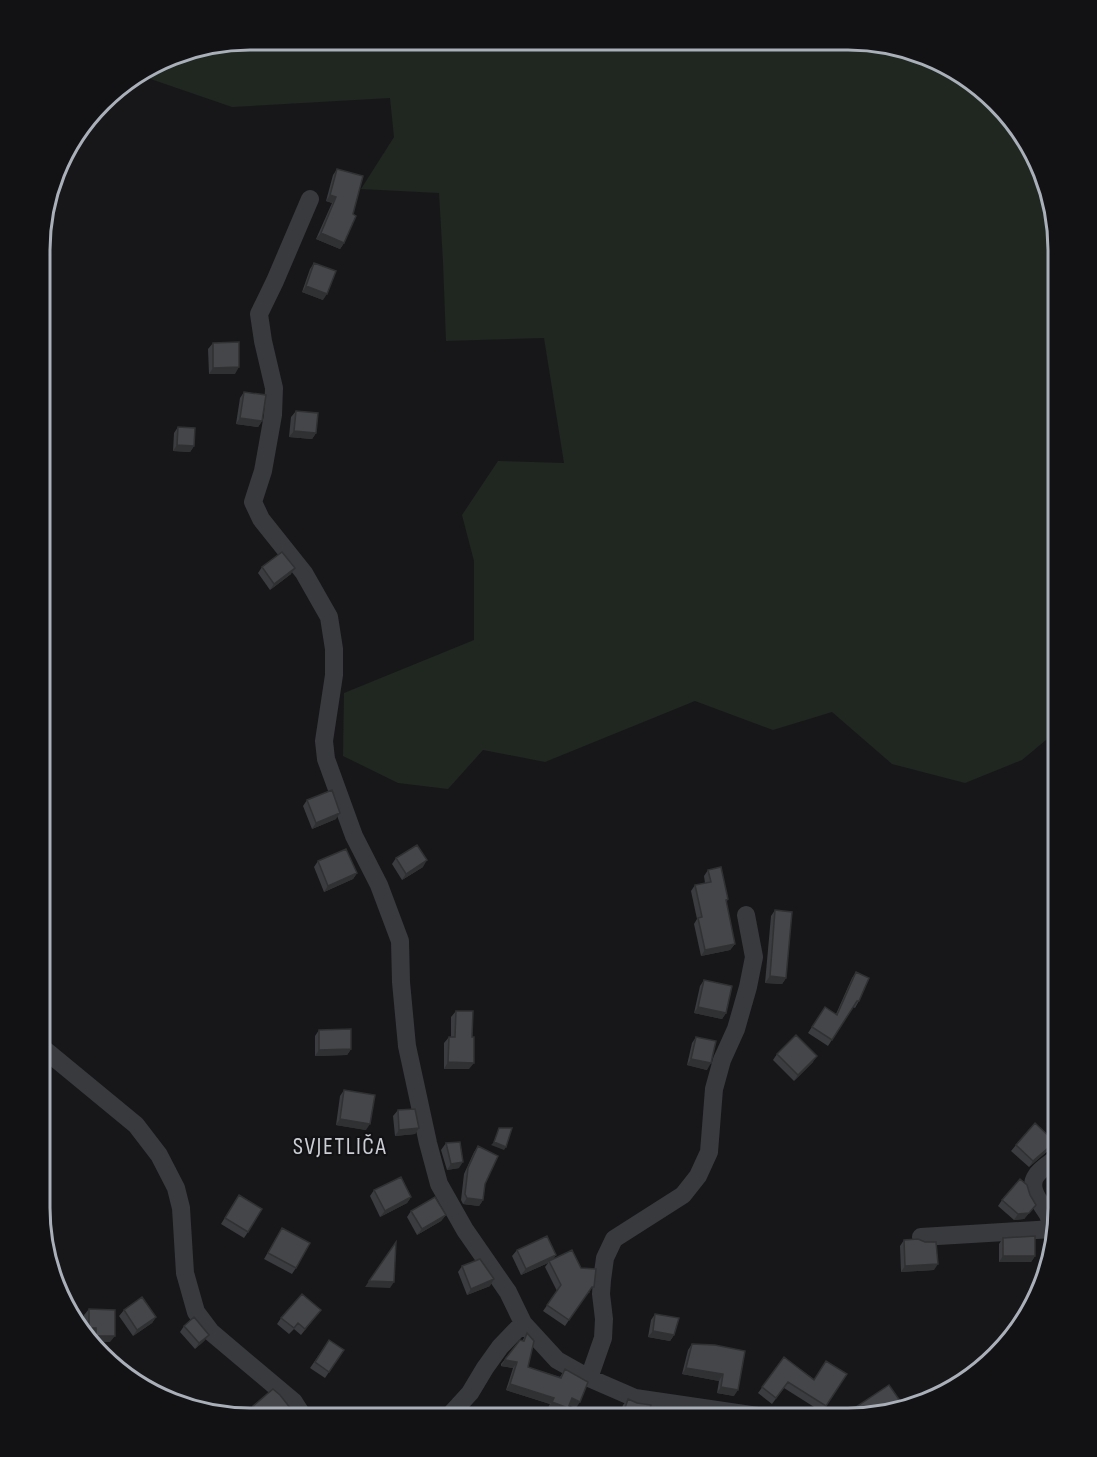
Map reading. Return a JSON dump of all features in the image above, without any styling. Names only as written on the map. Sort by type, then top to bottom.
[{"type":"street","points":[[310,199],[259,314],[274,388],[273,414],[263,471],[253,502],[261,519],[304,573],[329,617],[334,650],[334,675],[324,741],[326,759],[354,836],[379,885],[400,940],[407,1046],[439,1184],[465,1230],[508,1292],[524,1323],[557,1360],[589,1378],[635,1398],[703,1408]]},
{"type":"street","points":[[589,1378],[603,1338],[602,1280],[605,1258],[614,1239],[683,1195],[698,1176],[709,1152],[714,1089],[722,1060],[736,1029],[754,957],[746,915]]},
{"type":"street","points":[[50,1054],[136,1125],[159,1155],[176,1188],[183,1221],[185,1274],[196,1312],[211,1332],[294,1402],[298,1408]]},
{"type":"street","points":[[1047,1165],[1035,1177],[1033,1185],[1047,1215]]},
{"type":"street","points":[[921,1237],[1046,1230]]},
{"type":"street","points":[[456,1408],[470,1393],[500,1347],[524,1323]]},
{"type":"shaded area","points":[[848,50],[874,51],[900,56],[936,70],[959,83],[980,99],[1014,138],[1027,161],[1041,197],[1046,223],[1048,249],[1047,739],[1022,760],[965,783],[892,764],[832,712],[773,730],[695,701],[545,762],[483,750],[448,789],[398,783],[343,756],[344,693],[474,640],[474,561],[462,515],[498,461],[564,463],[544,338],[446,341],[439,193],[361,189],[394,137],[390,98],[232,107],[147,78],[185,60],[223,51]]},
{"type":"building","points":[[337,169],[363,176],[353,214],[356,216],[344,243],[321,233],[336,197],[330,195]]},
{"type":"building","points":[[314,263],[336,271],[327,294],[306,286]]},
{"type":"building","points":[[239,342],[239,367],[213,368],[213,343]]},
{"type":"building","points":[[244,392],[266,395],[262,421],[240,418]]},
{"type":"building","points":[[296,411],[318,413],[316,433],[294,431]]},
{"type":"building","points":[[178,427],[195,428],[194,446],[177,445]]},
{"type":"building","points":[[282,552],[295,568],[274,584],[262,567]]},
{"type":"building","points":[[332,790],[340,813],[316,823],[307,800]]},
{"type":"building","points":[[417,845],[427,860],[406,874],[396,858]]},
{"type":"building","points":[[346,849],[357,873],[328,886],[318,861]]},
{"type":"building","points":[[721,867],[735,944],[705,950],[698,918],[702,917],[695,885],[711,882],[708,870]]},
{"type":"building","points":[[775,910],[792,912],[786,978],[770,976]]},
{"type":"building","points":[[856,972],[869,978],[859,1001],[832,1040],[812,1027],[825,1007],[837,1015]]},
{"type":"building","points":[[704,980],[732,986],[726,1013],[698,1007]]},
{"type":"building","points":[[456,1011],[473,1011],[474,1063],[448,1062],[449,1037],[455,1037]]},
{"type":"building","points":[[351,1029],[351,1049],[319,1050],[319,1030]]},
{"type":"building","points":[[796,1035],[817,1056],[798,1075],[777,1054]]},
{"type":"building","points":[[696,1037],[716,1041],[711,1063],[691,1059]]},
{"type":"building","points":[[344,1090],[375,1095],[370,1124],[340,1119]]},
{"type":"building","points":[[415,1109],[419,1128],[399,1130],[398,1110]]},
{"type":"building","points":[[1035,1123],[1047,1134],[1047,1149],[1033,1161],[1016,1145]]},
{"type":"building","points":[[499,1128],[512,1128],[506,1147],[494,1142]]},
{"type":"building","points":[[460,1142],[463,1162],[451,1164],[446,1143]]},
{"type":"building","points":[[478,1146],[498,1156],[485,1184],[483,1200],[467,1198],[465,1194],[468,1168]]},
{"type":"building","points":[[401,1177],[411,1197],[385,1211],[374,1190]]},
{"type":"building","points":[[1020,1179],[1027,1185],[1036,1205],[1029,1213],[1018,1214],[1002,1200]]},
{"type":"building","points":[[239,1195],[262,1209],[248,1232],[225,1218]]},
{"type":"building","points":[[435,1197],[446,1215],[422,1229],[411,1211]]},
{"type":"building","points":[[282,1228],[310,1243],[296,1268],[268,1253]]},
{"type":"building","points":[[547,1236],[556,1255],[526,1269],[517,1250]]},
{"type":"building","points":[[1035,1236],[1035,1256],[1003,1256],[1003,1238]]},
{"type":"building","points":[[918,1239],[925,1242],[936,1242],[938,1264],[905,1266],[904,1240]]},
{"type":"building","points":[[396,1242],[394,1282],[369,1281]]},
{"type":"building","points":[[572,1250],[581,1268],[596,1269],[594,1287],[569,1320],[547,1305],[561,1285],[549,1261]]},
{"type":"building","points":[[480,1259],[494,1279],[471,1289],[462,1266]]},
{"type":"building","points":[[302,1294],[321,1310],[305,1329],[298,1323],[294,1328],[281,1318]]},
{"type":"building","points":[[142,1297],[156,1317],[137,1330],[124,1310]]},
{"type":"building","points":[[89,1309],[115,1310],[115,1336],[96,1336],[96,1328],[89,1327]]},
{"type":"building","points":[[655,1314],[679,1318],[674,1335],[653,1331]]},
{"type":"building","points":[[194,1317],[209,1335],[199,1343],[184,1326]]},
{"type":"building","points":[[527,1333],[534,1341],[528,1367],[561,1378],[565,1369],[588,1382],[580,1402],[572,1398],[568,1408],[552,1402],[554,1398],[510,1384],[517,1362],[505,1360],[520,1340],[524,1341]]},
{"type":"building","points":[[329,1340],[344,1350],[329,1372],[315,1362]]},
{"type":"building","points":[[692,1344],[715,1345],[745,1351],[738,1390],[721,1387],[723,1374],[686,1368]]},
{"type":"building","points":[[784,1357],[814,1380],[826,1361],[847,1374],[826,1406],[788,1382],[776,1398],[762,1387]]},
{"type":"building","points":[[889,1385],[900,1401],[874,1406],[856,1407]]},
{"type":"building","points":[[273,1389],[290,1408],[255,1408],[253,1406]]},
{"type":"building","points":[[628,1399],[651,1405],[650,1408],[625,1408]]},
{"type":"district","name":"SVJETLIČA","points":[[340,1146]]}]
